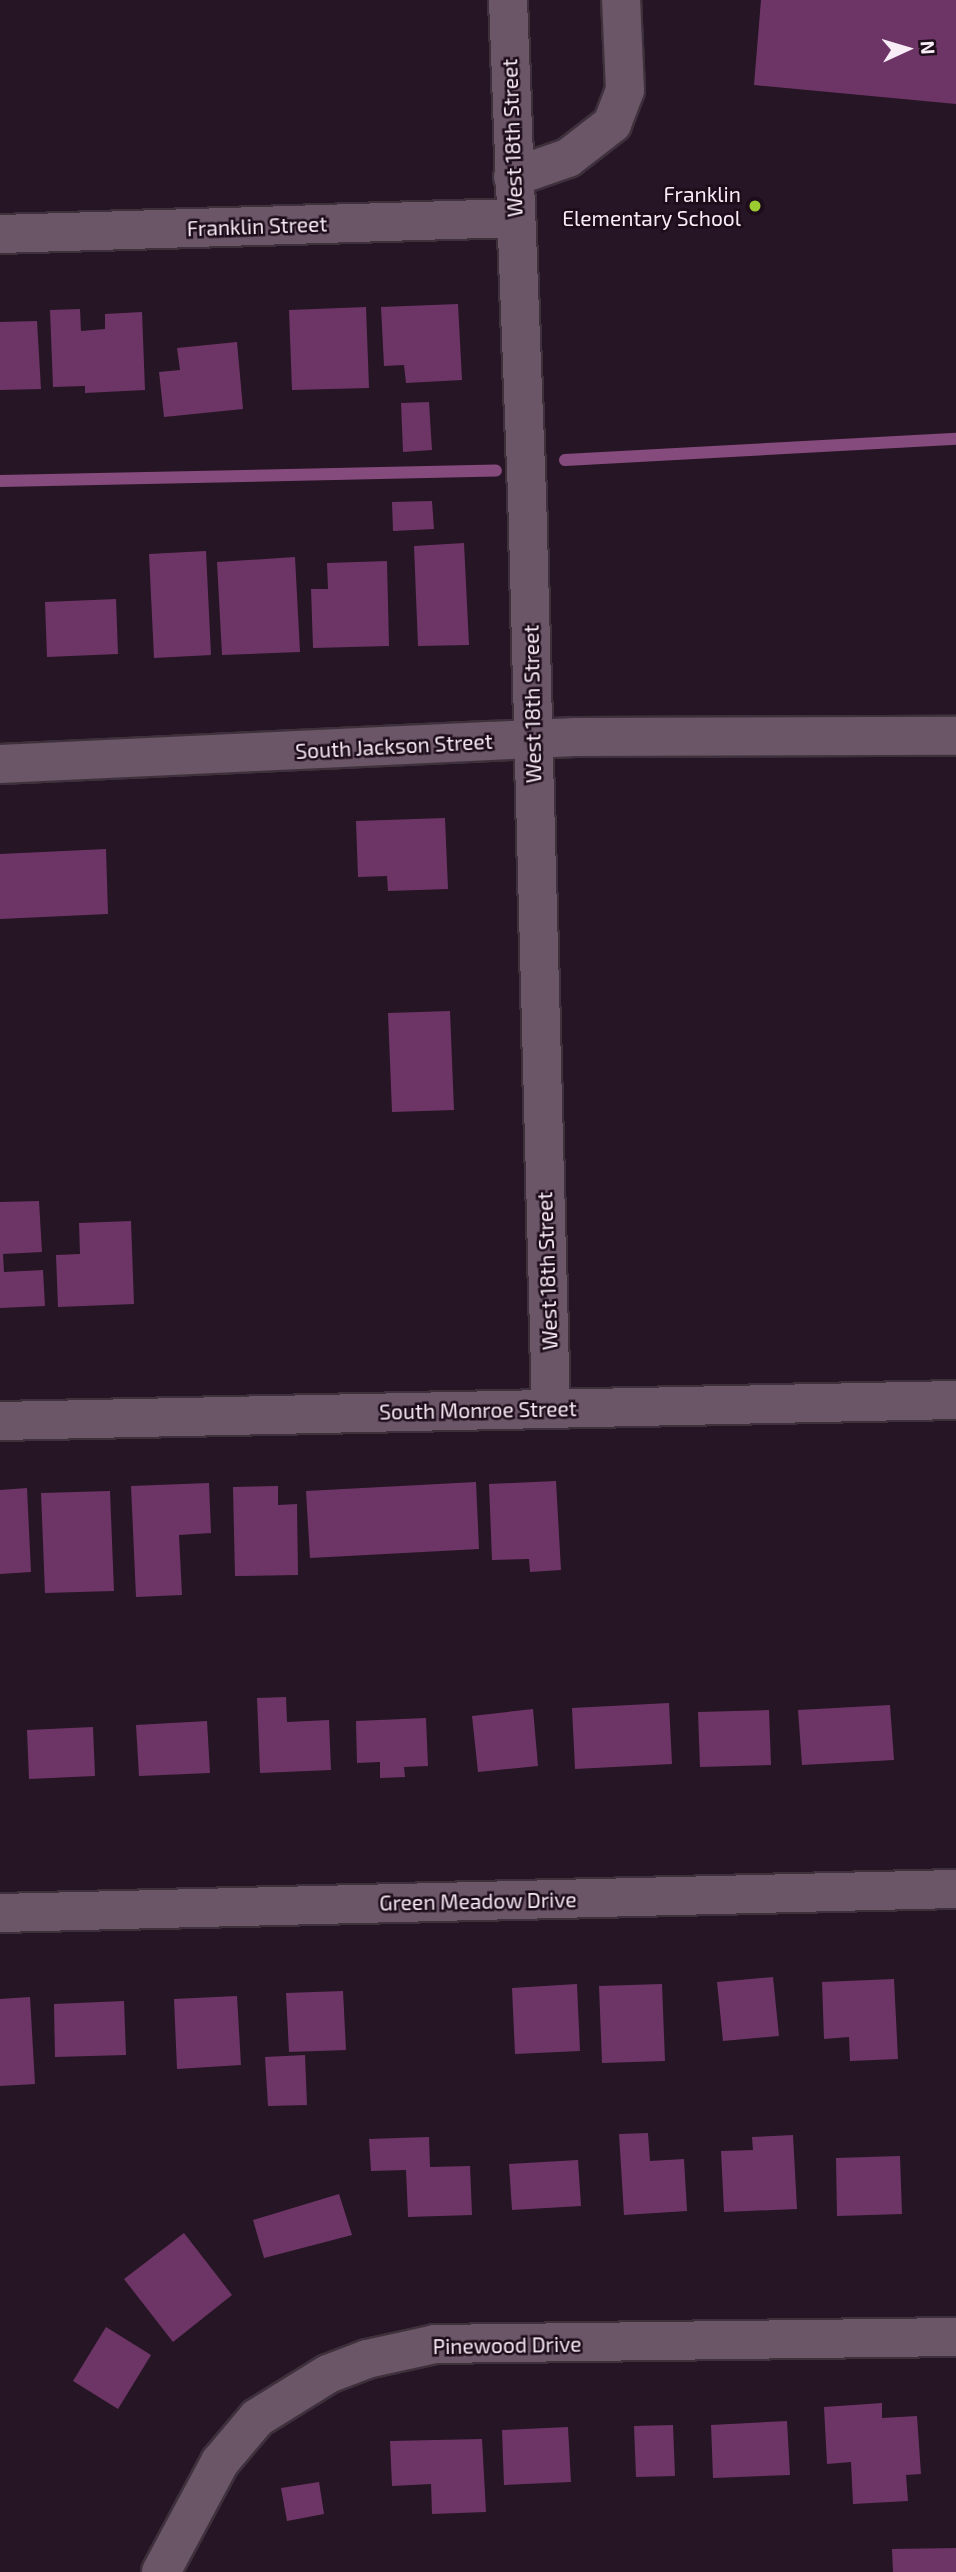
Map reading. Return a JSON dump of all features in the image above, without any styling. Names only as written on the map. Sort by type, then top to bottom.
[{"type":"street","name":"West 18th Street","points":[[508,0],[527,492],[551,1409]]},
{"type":"street","points":[[513,177],[568,158],[612,124],[625,90],[621,0]]},
{"type":"street","name":"Franklin Street","points":[[0,234],[515,218]]},
{"type":"street","name":"South Jackson Street","points":[[0,764],[532,739],[956,736]]},
{"type":"street","name":"South Monroe Street","points":[[0,1421],[956,1400]]},
{"type":"street","name":"Green Meadow Drive","points":[[0,1913],[956,1889]]},
{"type":"street","name":"Pinewood Drive","points":[[161,2572],[220,2462],[257,2418],[328,2374],[367,2359],[435,2344],[956,2337]]},
{"type":"building","points":[[761,0],[956,0],[956,104],[754,85]]},
{"type":"building","points":[[458,304],[462,380],[406,383],[404,365],[384,366],[381,307]]},
{"type":"building","points":[[366,307],[369,388],[292,390],[289,310]]},
{"type":"building","points":[[80,309],[81,331],[105,329],[105,314],[142,312],[145,390],[85,393],[85,386],[53,387],[50,310]]},
{"type":"building","points":[[37,321],[41,389],[0,390],[0,322]]},
{"type":"building","points":[[237,342],[243,409],[164,417],[159,372],[180,370],[177,348]]},
{"type":"building","points":[[429,402],[432,450],[403,452],[401,403]]},
{"type":"building","points":[[432,501],[434,529],[393,531],[392,502]]},
{"type":"building","points":[[464,543],[469,645],[418,646],[414,546]]},
{"type":"building","points":[[206,551],[211,655],[154,658],[149,554]]},
{"type":"building","points":[[295,557],[300,652],[222,655],[217,562]]},
{"type":"building","points":[[387,561],[389,646],[313,648],[311,589],[328,589],[327,563]]},
{"type":"building","points":[[116,599],[118,654],[47,657],[45,602]]},
{"type":"building","points":[[445,818],[448,889],[388,891],[387,876],[358,877],[356,821]]},
{"type":"building","points":[[106,849],[108,914],[0,919],[0,854]]},
{"type":"building","points":[[450,1011],[454,1110],[392,1112],[388,1013]]},
{"type":"building","points":[[39,1201],[42,1252],[3,1254],[4,1272],[43,1270],[45,1306],[0,1308],[0,1202]]},
{"type":"building","points":[[131,1221],[134,1304],[58,1307],[56,1255],[80,1254],[79,1223]]},
{"type":"building","points":[[556,1481],[561,1570],[530,1572],[529,1559],[492,1560],[489,1484]]},
{"type":"building","points":[[476,1482],[479,1549],[310,1558],[306,1491]]},
{"type":"building","points":[[209,1483],[211,1533],[179,1535],[182,1595],[136,1597],[131,1486]]},
{"type":"building","points":[[278,1486],[278,1505],[297,1504],[298,1575],[235,1576],[233,1487]]},
{"type":"building","points":[[27,1488],[31,1572],[0,1574],[0,1490]]},
{"type":"building","points":[[110,1491],[114,1591],[45,1593],[41,1493]]},
{"type":"building","points":[[286,1697],[287,1722],[329,1720],[331,1770],[260,1773],[257,1698]]},
{"type":"building","points":[[669,1703],[672,1764],[575,1769],[572,1708]]},
{"type":"building","points":[[890,1705],[894,1760],[802,1765],[798,1710]]},
{"type":"building","points":[[533,1709],[538,1766],[478,1772],[472,1716]]},
{"type":"building","points":[[769,1710],[771,1765],[700,1767],[698,1712]]},
{"type":"building","points":[[426,1718],[428,1766],[404,1767],[405,1777],[380,1778],[380,1762],[357,1763],[356,1721]]},
{"type":"building","points":[[207,1721],[210,1773],[139,1776],[136,1725]]},
{"type":"building","points":[[93,1727],[95,1776],[29,1779],[27,1730]]},
{"type":"building","points":[[773,1977],[779,2036],[723,2041],[717,1982]]},
{"type":"building","points":[[894,1979],[898,2059],[850,2061],[849,2037],[824,2039],[822,1982]]},
{"type":"building","points":[[577,1984],[580,2051],[515,2054],[512,1988]]},
{"type":"building","points":[[662,1984],[665,2061],[602,2063],[599,1986]]},
{"type":"building","points":[[343,1991],[346,2050],[289,2052],[286,1993]]},
{"type":"building","points":[[237,1996],[241,2065],[177,2069],[174,1999]]},
{"type":"building","points":[[30,1997],[35,2084],[0,2086],[0,1999]]},
{"type":"building","points":[[124,2001],[126,2055],[55,2057],[54,2004]]},
{"type":"building","points":[[305,2055],[307,2105],[268,2106],[265,2057]]},
{"type":"building","points":[[648,2133],[650,2161],[684,2159],[687,2211],[624,2215],[619,2134]]},
{"type":"building","points":[[793,2135],[797,2209],[724,2212],[721,2151],[753,2150],[752,2137]]},
{"type":"building","points":[[429,2137],[430,2167],[470,2166],[472,2215],[408,2217],[406,2170],[371,2171],[369,2139]]},
{"type":"building","points":[[900,2156],[902,2214],[837,2216],[836,2158]]},
{"type":"building","points":[[578,2160],[581,2206],[512,2210],[509,2164]]},
{"type":"building","points":[[339,2194],[352,2235],[264,2258],[253,2220]]},
{"type":"building","points":[[184,2233],[232,2295],[173,2342],[124,2279]]},
{"type":"building","points":[[106,2327],[151,2355],[118,2409],[73,2381]]},
{"type":"building","points":[[882,2403],[882,2418],[917,2416],[921,2474],[906,2475],[908,2501],[853,2504],[851,2462],[827,2464],[824,2407]]},
{"type":"building","points":[[787,2421],[790,2475],[713,2478],[711,2425]]},
{"type":"building","points":[[673,2425],[675,2476],[636,2477],[634,2426]]},
{"type":"building","points":[[568,2427],[571,2482],[504,2485],[502,2430]]},
{"type":"building","points":[[482,2439],[486,2512],[432,2514],[431,2484],[392,2486],[390,2441]]},
{"type":"building","points":[[319,2482],[324,2514],[287,2521],[281,2488]]},
{"type":"building","points":[[956,2548],[956,2572],[893,2572],[892,2549]]},
{"type":"waterway","points":[[565,460],[956,439]]},
{"type":"waterway","points":[[0,481],[496,471]]},
{"type":"place","name":"Franklin Elementary School","points":[[755,206]]}]
